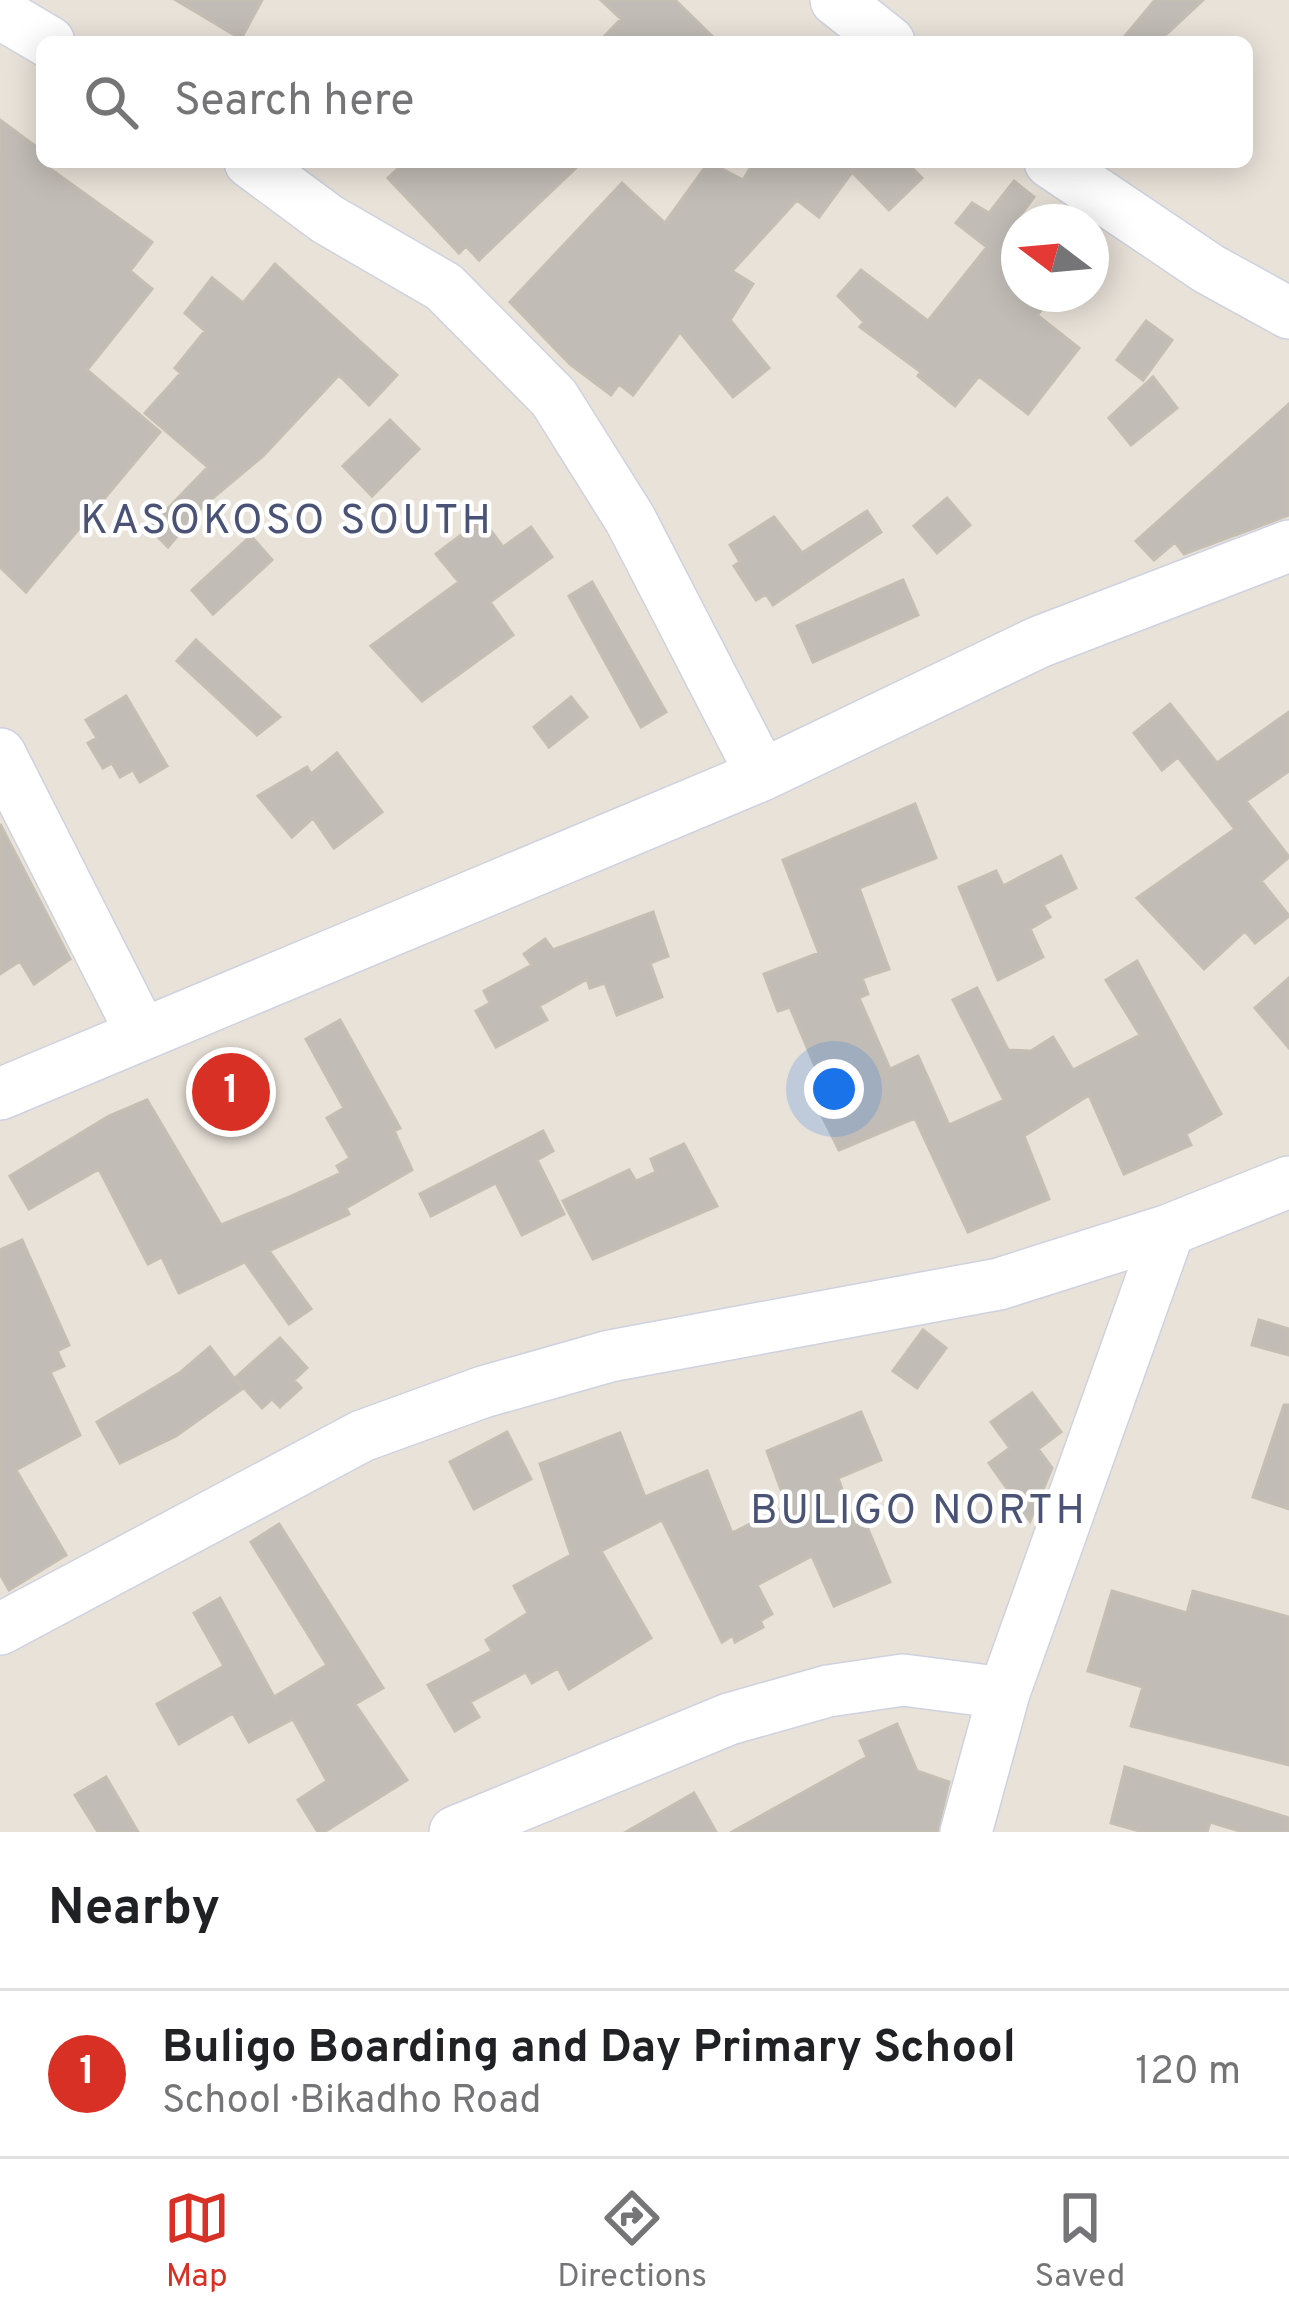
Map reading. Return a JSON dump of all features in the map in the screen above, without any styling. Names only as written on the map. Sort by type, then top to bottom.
[{"type":"street","points":[[836,0],[881,36]]},
{"type":"street","points":[[0,13],[39,36]]},
{"type":"street","points":[[258,168],[327,219],[444,287],[554,398],[630,519],[762,775]]},
{"type":"street","points":[[1059,168],[1209,269],[1289,313]]},
{"type":"street","points":[[0,1094],[762,775],[1039,642],[1289,546]]},
{"type":"street","points":[[0,754],[142,1034]]},
{"type":"street","points":[[0,1630],[362,1436],[483,1392],[610,1356],[999,1284],[1169,1231],[1289,1182]]},
{"type":"street","points":[[966,1832],[1004,1693],[1169,1231]]},
{"type":"street","points":[[455,1832],[729,1719],[828,1691],[903,1680],[1004,1693]]},
{"type":"building","points":[[176,0],[262,0],[243,36]]},
{"type":"building","points":[[601,0],[675,0],[712,36],[605,36],[621,19]]},
{"type":"building","points":[[1155,0],[1203,0],[1164,36],[1125,36]]},
{"type":"building","points":[[0,120],[36,147],[36,168],[49,168],[152,242],[130,271],[152,289],[87,370],[160,432],[26,592],[0,567]]},
{"type":"building","points":[[399,168],[576,168],[479,260],[466,246],[459,253],[388,178]]},
{"type":"building","points":[[705,168],[720,168],[743,180],[750,168],[912,168],[922,178],[889,210],[852,172],[819,217],[797,200],[732,271],[753,284],[730,320],[769,368],[733,397],[680,332],[633,395],[619,384],[611,395],[570,364],[510,302],[622,183],[665,223]]},
{"type":"building","points":[[1014,181],[1034,197],[1029,204],[1001,204],[1001,312],[1040,312],[1037,315],[1079,348],[1028,414],[979,376],[955,406],[918,376],[921,372],[860,327],[864,322],[838,296],[861,270],[928,321],[987,247],[956,223],[972,203],[989,213]]},
{"type":"building","points":[[275,264],[397,375],[369,405],[339,375],[263,456],[203,506],[168,547],[149,528],[208,467],[145,413],[181,373],[175,368],[205,331],[185,313],[212,278],[243,303]]},
{"type":"building","points":[[1146,321],[1172,340],[1143,380],[1117,360]]},
{"type":"building","points":[[1153,377],[1177,408],[1131,445],[1109,418]]},
{"type":"building","points":[[1289,404],[1289,515],[1184,554],[1175,542],[1154,560],[1136,541]]},
{"type":"building","points":[[390,420],[419,449],[372,496],[343,466]]},
{"type":"building","points":[[947,498],[970,525],[937,553],[914,526]]},
{"type":"building","points":[[867,511],[881,532],[773,605],[766,594],[756,600],[734,566],[740,562],[730,545],[774,517],[802,553]]},
{"type":"building","points":[[482,519],[503,547],[531,527],[552,557],[490,602],[513,635],[422,701],[371,646],[459,582],[436,554]]},
{"type":"building","points":[[251,536],[272,560],[213,614],[192,590]]},
{"type":"building","points":[[903,580],[918,615],[813,662],[797,626]]},
{"type":"building","points":[[592,582],[666,712],[641,727],[569,596]]},
{"type":"building","points":[[196,640],[280,717],[257,735],[177,661]]},
{"type":"building","points":[[126,696],[167,766],[140,782],[133,770],[120,777],[112,763],[103,768],[88,743],[97,738],[86,720]]},
{"type":"building","points":[[571,697],[587,717],[549,747],[534,727]]},
{"type":"building","points":[[1170,704],[1217,763],[1289,712],[1289,771],[1246,801],[1289,857],[1261,881],[1289,916],[1255,943],[1245,931],[1204,969],[1137,898],[1235,829],[1178,757],[1162,770],[1134,733]]},
{"type":"building","points":[[337,753],[382,812],[334,848],[313,818],[292,837],[258,796],[307,767],[311,774]]},
{"type":"building","points":[[915,804],[936,858],[859,888],[889,969],[862,978],[868,994],[859,998],[890,1069],[918,1056],[949,1125],[1004,1100],[953,1000],[977,988],[1008,1050],[1031,1051],[1053,1037],[1073,1070],[1140,1035],[1106,980],[1137,961],[1221,1114],[1186,1134],[1191,1145],[1124,1174],[1089,1095],[1024,1136],[1049,1199],[968,1232],[915,1118],[839,1150],[810,1092],[823,1085],[790,1007],[778,1011],[764,974],[819,953],[783,860]]},
{"type":"building","points":[[0,824],[70,959],[34,984],[20,961],[0,974]]},
{"type":"building","points":[[1061,856],[1076,888],[1043,905],[1050,917],[1030,929],[1043,957],[998,980],[959,887],[996,871],[1003,886]]},
{"type":"building","points":[[653,912],[668,956],[650,963],[662,997],[617,1015],[605,983],[590,988],[587,979],[539,1006],[547,1020],[496,1047],[476,1011],[490,1003],[484,991],[532,965],[524,954],[545,939],[553,950]]},
{"type":"building","points":[[1289,978],[1289,1048],[1255,1008]]},
{"type":"building","points":[[340,1020],[400,1128],[394,1131],[412,1170],[346,1208],[349,1214],[269,1251],[311,1309],[289,1324],[245,1262],[179,1293],[162,1257],[148,1264],[99,1169],[29,1209],[10,1176],[109,1116],[147,1100],[221,1225],[341,1173],[337,1166],[350,1158],[327,1118],[344,1108],[306,1039]]},
{"type":"building","points":[[543,1131],[553,1151],[537,1160],[564,1214],[522,1235],[496,1183],[431,1216],[420,1194]]},
{"type":"building","points":[[684,1144],[717,1206],[593,1259],[563,1201],[629,1170],[636,1181],[656,1172],[651,1159]]},
{"type":"building","points":[[22,1240],[69,1345],[57,1351],[64,1366],[50,1372],[80,1435],[16,1470],[66,1555],[9,1590],[0,1574],[0,1250]]},
{"type":"building","points":[[1259,1320],[1289,1329],[1289,1355],[1252,1345]]},
{"type":"building","points":[[923,1330],[946,1348],[917,1388],[893,1371]]},
{"type":"building","points":[[280,1338],[307,1368],[294,1380],[301,1388],[280,1407],[272,1399],[262,1408],[235,1378]]},
{"type":"building","points":[[210,1347],[242,1389],[176,1436],[120,1463],[97,1422],[181,1372]]},
{"type":"building","points":[[1032,1393],[1061,1432],[1038,1449],[1052,1468],[1030,1521],[989,1463],[1010,1448],[991,1422]]},
{"type":"building","points":[[1284,1405],[1289,1405],[1289,1509],[1253,1497]]},
{"type":"building","points":[[861,1412],[881,1460],[838,1478],[855,1526],[865,1522],[890,1582],[834,1606],[812,1556],[757,1585],[772,1614],[760,1621],[763,1627],[735,1642],[733,1635],[722,1642],[662,1520],[601,1551],[651,1638],[569,1689],[558,1668],[532,1683],[526,1672],[470,1702],[479,1717],[455,1731],[428,1685],[492,1651],[486,1640],[528,1613],[514,1586],[571,1555],[540,1464],[620,1433],[645,1497],[707,1471],[732,1533],[787,1506],[767,1451]]},
{"type":"building","points":[[507,1432],[531,1479],[474,1509],[450,1462]]},
{"type":"building","points":[[279,1524],[383,1688],[355,1704],[407,1780],[324,1832],[318,1832],[298,1800],[327,1781],[293,1719],[249,1742],[233,1713],[179,1744],[157,1704],[224,1666],[194,1613],[220,1598],[274,1697],[327,1665],[251,1542]]},
{"type":"building","points":[[1112,1591],[1187,1613],[1193,1591],[1289,1617],[1289,1765],[1131,1726],[1143,1687],[1088,1671]]},
{"type":"building","points":[[897,1724],[917,1771],[949,1782],[937,1832],[732,1832],[867,1757],[860,1741]]},
{"type":"building","points":[[1125,1767],[1289,1818],[1289,1832],[1243,1832],[1210,1822],[1207,1832],[1143,1832],[1111,1823]]},
{"type":"building","points":[[106,1777],[138,1832],[98,1832],[75,1795]]},
{"type":"building","points":[[694,1793],[716,1832],[626,1832]]},
{"type":"place","name":"Buligo Boarding and Day Primary School","points":[[231,1092]]},
{"type":"district","name":"KASOKOSO SOUTH","points":[[287,518]]},
{"type":"district","name":"BULIGO NORTH","points":[[919,1508]]}]
